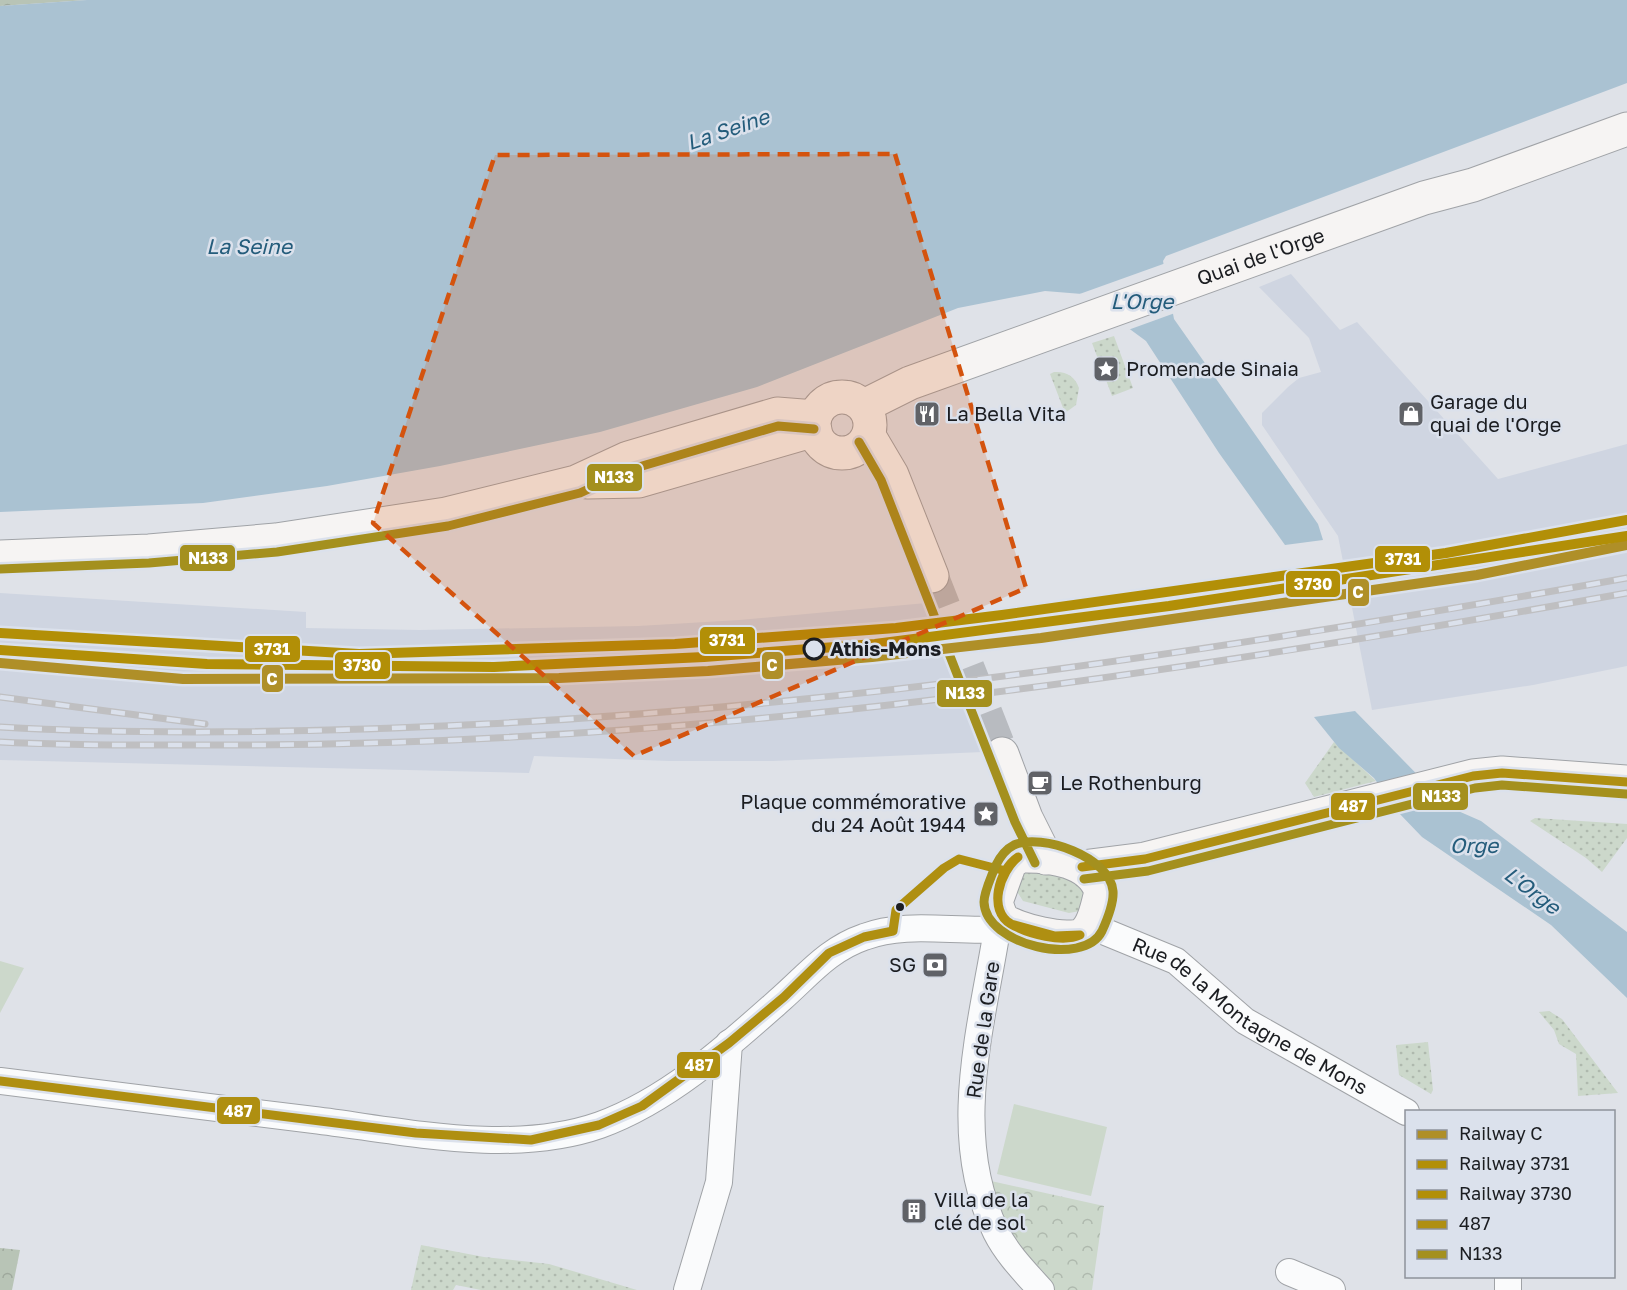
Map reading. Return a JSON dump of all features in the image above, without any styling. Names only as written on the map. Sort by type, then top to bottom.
[{"type":"main road","name":"Quai de l'Orge","points":[[866,421],[910,383],[1424,198],[1473,185],[1627,129]]},
{"type":"main road","points":[[866,421],[856,450],[837,453],[821,444],[814,424],[825,401],[834,397],[852,398],[866,421],[892,475],[932,576]]},
{"type":"main road","points":[[0,557],[149,551],[336,532],[446,514],[576,482],[639,481],[814,424]]},
{"type":"main road","points":[[1002,754],[1026,818],[1033,857]]},
{"type":"main road","points":[[1092,880],[1091,926],[1080,936],[1073,938],[1006,929],[996,902],[1010,863],[1033,857],[1092,880],[1129,862],[1444,782],[1502,773],[1627,782]]},
{"type":"street","name":"Rue de la Montagne de Mons","points":[[1091,926],[1176,961],[1245,1021],[1405,1111]]},
{"type":"street","points":[[0,1081],[416,1133],[531,1140],[599,1125],[642,1106],[684,1078],[729,1043],[830,954],[864,937],[905,931],[1006,929]]},
{"type":"street","name":"Rue de la Gare","points":[[1006,929],[974,1057],[971,1122],[984,1201],[1004,1245],[1041,1290]]},
{"type":"street","points":[[687,1290],[719,1182],[729,1043]]},
{"type":"street","points":[[1289,1272],[1332,1290]]},
{"type":"highlighted area","points":[[895,154],[1026,588],[634,756],[373,523],[495,155]]},
{"type":"shaded area","points":[[1291,274],[1340,330],[1357,322],[1498,479],[1627,444],[1627,666],[1533,685],[1372,710],[1338,536],[1262,425],[1262,413],[1288,387],[1299,378],[1321,372],[1309,338],[1259,287]]},
{"type":"shaded area","points":[[0,593],[306,612],[306,628],[420,630],[638,626],[739,620],[926,603],[983,752],[773,761],[669,761],[534,756],[529,773],[0,760]]},
{"type":"green space","points":[[0,0],[87,0],[0,6]]},
{"type":"green space","points":[[1114,336],[1133,388],[1112,396],[1092,343]]},
{"type":"green space","points":[[1054,372],[1069,375],[1079,388],[1076,405],[1065,413],[1050,374]]},
{"type":"green space","points":[[1334,742],[1376,781],[1314,797],[1305,783]]},
{"type":"green space","points":[[1535,818],[1627,824],[1627,838],[1602,872],[1586,858],[1530,821]]},
{"type":"green space","points":[[1036,870],[1078,880],[1086,886],[1080,911],[1069,913],[1023,901],[1016,890],[1023,874]]},
{"type":"green space","points":[[0,961],[24,968],[0,1013]]},
{"type":"green space","points":[[1549,1011],[1562,1019],[1618,1093],[1578,1096],[1576,1054],[1559,1044],[1554,1030],[1539,1012]]},
{"type":"green space","points":[[1428,1042],[1433,1090],[1431,1094],[1399,1075],[1396,1045]]},
{"type":"green space","points":[[1014,1104],[1107,1127],[1091,1196],[997,1174]]},
{"type":"green space","points":[[991,1181],[1104,1206],[1092,1290],[1052,1290],[1044,1272],[1020,1251],[1010,1237]]},
{"type":"green space","points":[[421,1245],[484,1257],[549,1264],[637,1290],[481,1290],[456,1285],[453,1290],[411,1290]]},
{"type":"green space","points":[[0,1248],[20,1250],[12,1290],[0,1290]]},
{"type":"water","name":"La Seine","points":[[87,0],[1627,0],[1627,83],[1166,256],[1163,261],[1174,319],[1318,524],[1323,540],[1285,545],[1219,453],[1146,341],[1082,294],[1045,291],[958,308],[757,387],[600,432],[440,466],[327,486],[203,503],[0,512],[0,6]]},
{"type":"water","name":"Orge","points":[[1355,711],[1449,807],[1481,821],[1627,932],[1627,998],[1551,925],[1422,837],[1398,812],[1374,778],[1339,748],[1314,717]]},
{"type":"pier","points":[[1166,263],[1175,313],[1128,330],[1110,315],[1081,297],[1074,296]]},
{"type":"tunnel","points":[[932,576],[1002,754]]},
{"type":"railway","points":[[0,727],[182,732],[364,729],[629,715],[773,702],[916,687],[1200,649],[1627,578]]},
{"type":"railway","points":[[0,742],[139,745],[399,742],[576,733],[752,719],[928,701],[1103,678],[1278,652],[1627,593]]},
{"type":"railway","points":[[0,697],[205,724]]},
{"type":"rail line","name":"3731","points":[[0,633],[359,654],[675,644],[896,628],[1002,615],[1446,553],[1627,520]]},
{"type":"rail line","name":"3730","points":[[0,650],[207,664],[494,667],[704,657],[875,644],[1169,606],[1627,536]]},
{"type":"rail line","name":"C","points":[[0,663],[183,679],[559,678],[708,671],[872,657],[1041,638],[1477,575],[1627,545]]},
{"type":"transit line","name":"N133","points":[[0,569],[149,563],[277,552],[448,526],[580,493],[632,469],[778,426],[814,429]]},
{"type":"transit line","name":"N133","points":[[859,442],[881,480],[1015,822],[1035,863]]},
{"type":"transit line","name":"487","points":[[1082,867],[1145,859],[1473,776],[1502,773],[1627,782]]},
{"type":"transit line","name":"N133","points":[[1084,879],[1148,871],[1475,788],[1502,785],[1626,794]]},
{"type":"transit line","name":"N133","points":[[995,867],[986,889],[984,902],[989,917],[1000,930],[1017,940],[1037,947],[1057,949],[1076,948],[1092,942],[1102,931],[1108,917],[1113,891],[1109,879],[1088,858],[1057,845],[1026,842],[1008,849],[996,865]]},
{"type":"transit line","name":"487","points":[[1011,924],[1000,910],[998,890],[1005,871],[1018,857]]},
{"type":"transit line","name":"487","points":[[1011,924],[999,910],[999,891],[1006,872],[1018,857]]},
{"type":"transit line","name":"487","points":[[893,931],[896,910],[944,868],[959,859],[1006,871]]},
{"type":"transit line","name":"487","points":[[1011,924],[1055,936],[1080,935]]},
{"type":"transit line","name":"487","points":[[1011,924],[1027,931],[1055,938],[1080,935]]},
{"type":"transit line","name":"487","points":[[0,1081],[416,1133],[531,1140],[599,1125],[642,1106],[729,1043],[784,997],[829,953],[864,937],[893,931]]},
{"type":"place","name":"Promenade Sinaia","points":[[1106,369]]},
{"type":"place","name":"La Bella Vita","points":[[927,414]]},
{"type":"place","name":"Garage du quai de l'Orge","points":[[1411,414]]},
{"type":"place","name":"Athis-Mons","points":[[814,649]]},
{"type":"place","name":"Le Rothenburg","points":[[1040,783]]},
{"type":"place","name":"Plaque commémorative du 24 Août 1944","points":[[986,814]]},
{"type":"place","name":"SG","points":[[935,965]]},
{"type":"place","name":"Villa de la clé de sol","points":[[914,1211]]},
{"type":"water label","name":"L'Orge","points":[[1142,302]]},
{"type":"water label","name":"L'Orge","points":[[1532,891]]}]
